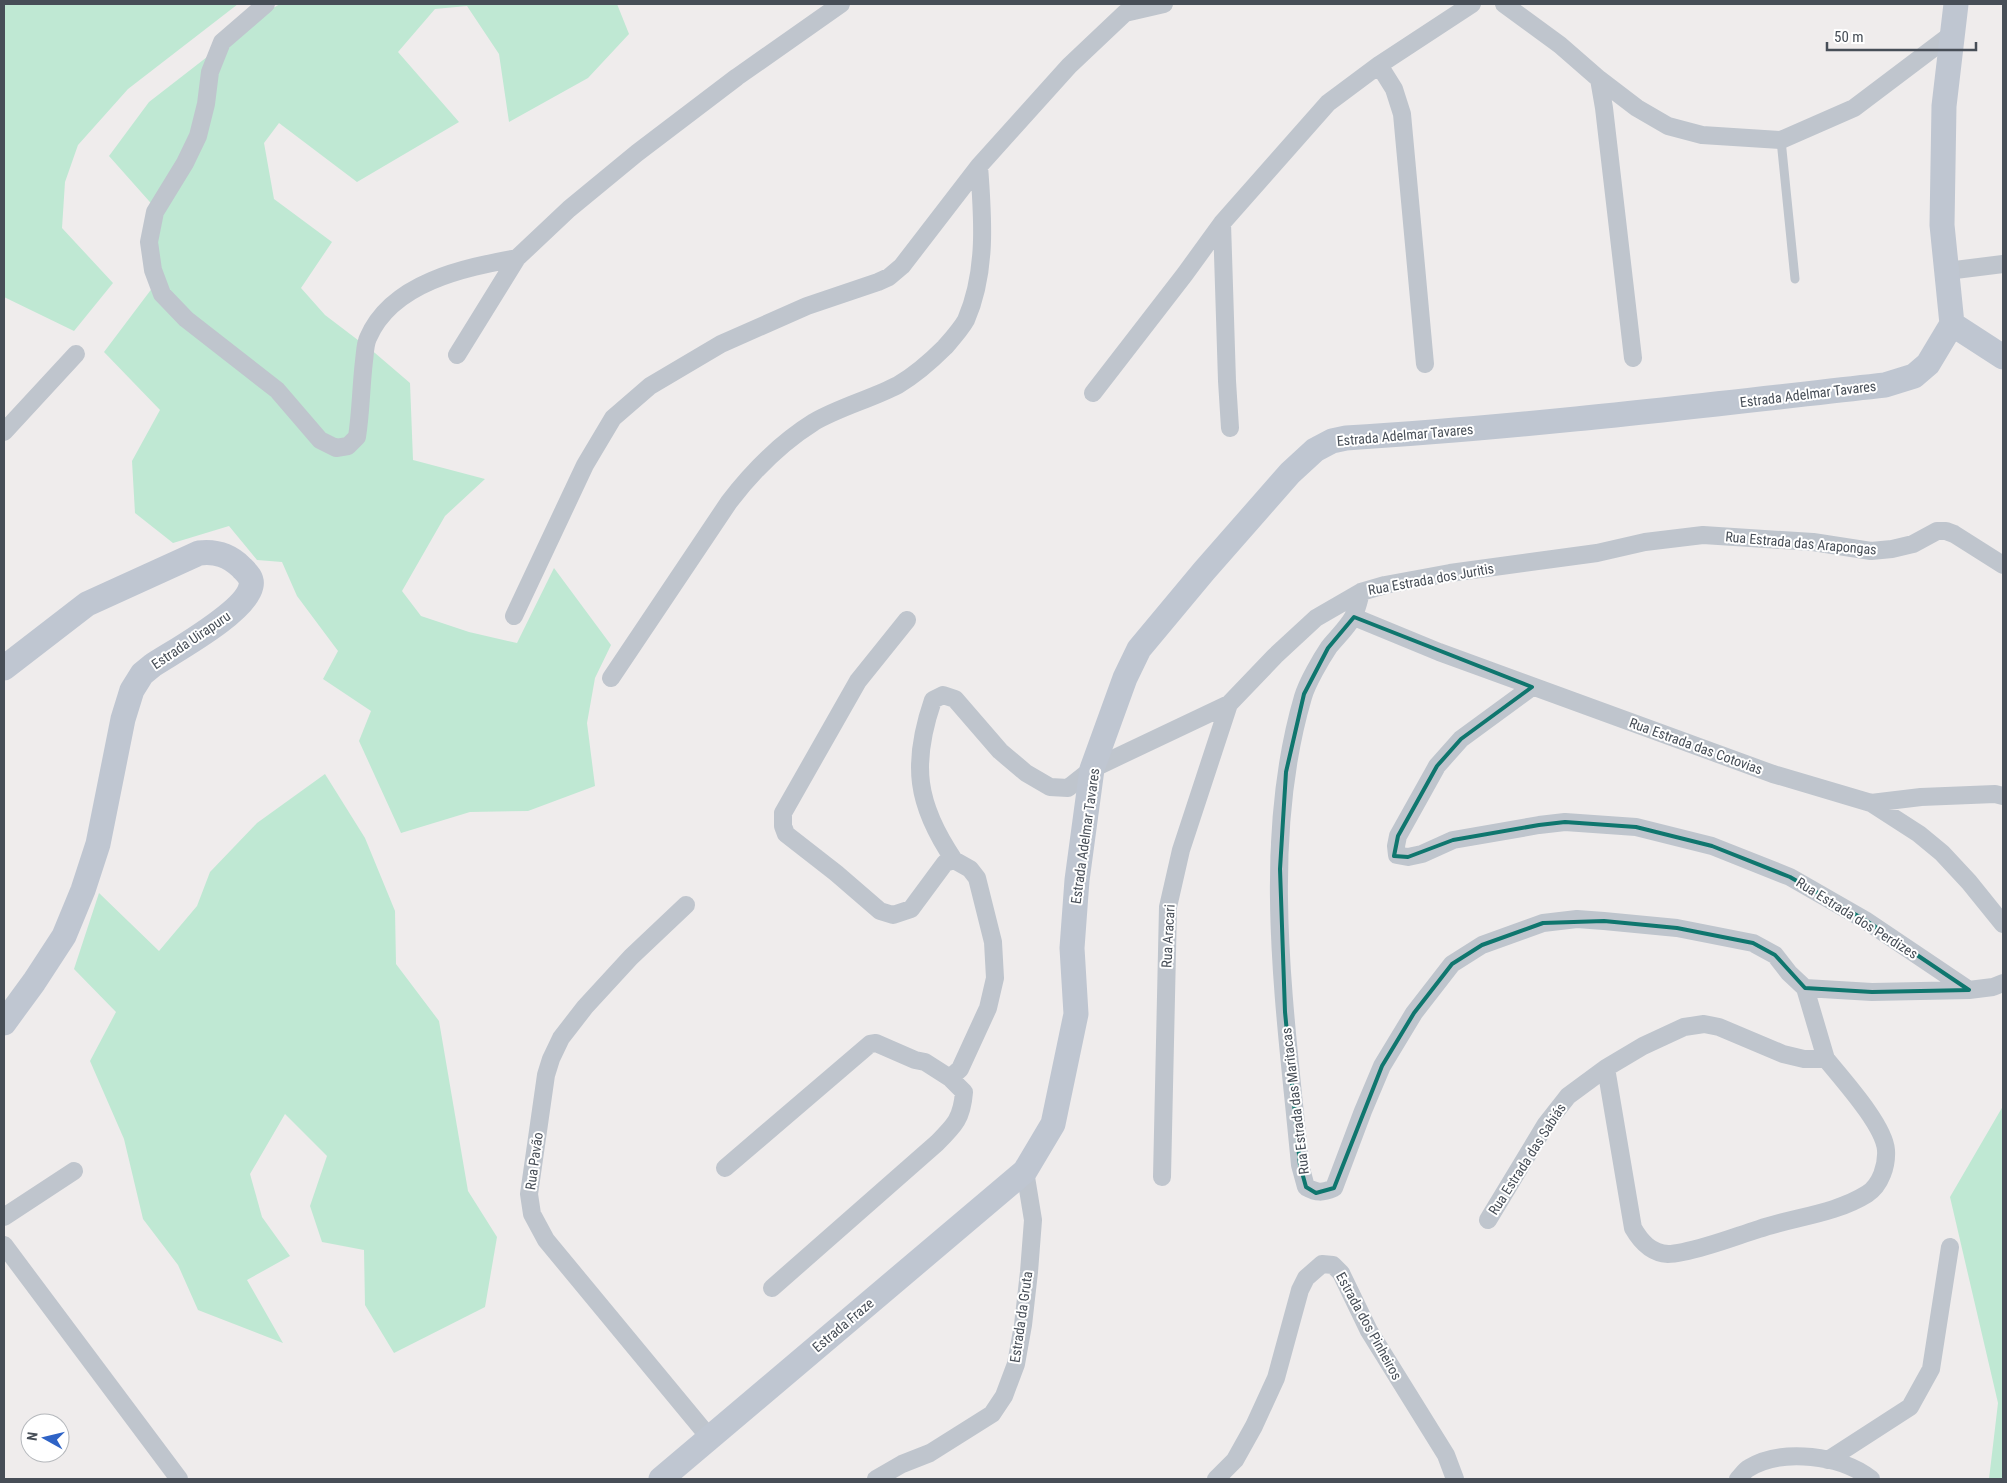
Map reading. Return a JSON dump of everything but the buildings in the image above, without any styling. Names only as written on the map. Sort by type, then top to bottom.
[{"type":"street","points":[[266,4],[222,42],[210,72],[206,104],[198,136],[185,163],[155,212],[149,242],[153,270],[162,294],[186,319],[277,390],[320,440],[336,448],[348,446],[357,437],[367,339],[384,312],[404,296],[426,283],[471,269],[517,258]]},
{"type":"street","points":[[457,355],[517,258],[569,209],[738,77],[841,4]]},
{"type":"street","points":[[514,616],[585,465],[613,418],[650,386],[721,344],[807,306],[889,276],[902,266],[979,166],[1120,8],[1164,4]]},
{"type":"street","points":[[1093,393],[1222,223],[1328,103],[1379,65],[1472,4]]},
{"type":"street","points":[[1504,4],[1560,45],[1599,79],[1637,108],[1668,126],[1702,135],[1781,140],[1854,108],[1952,34]]},
{"type":"street","points":[[1956,4],[1944,106],[1942,225],[1952,324],[2003,357]]},
{"type":"street","points":[[1379,65],[1394,89],[1402,114],[1425,364]]},
{"type":"street","points":[[1599,79],[1633,358]]},
{"type":"street","points":[[611,678],[728,502],[747,479],[792,439],[815,422],[898,384],[933,359],[950,342],[965,321],[974,295],[982,258],[982,207],[979,166]]},
{"type":"street","points":[[1222,223],[1226,381],[1230,428]]},
{"type":"street","points":[[1947,271],[2003,264]]},
{"type":"street","name":"Estrada Adelmar Tavares","points":[[1025,1171],[1053,1124],[1076,1014],[1072,948],[1077,880],[1092,769],[1125,678],[1140,649],[1204,571],[1290,473],[1315,450],[1332,441],[1346,438],[1446,432],[1885,385],[1914,376],[1928,364],[1952,324]]},
{"type":"street","points":[[4,432],[76,354]]},
{"type":"street","name":"Rua Estrada das Arapongas","points":[[1645,542],[1702,535],[1813,542],[1871,551],[1913,544],[1937,531],[1946,531],[1954,534],[2003,565]]},
{"type":"street","name":"Rua Estrada dos Juritis","points":[[954,860],[935,830],[927,813],[921,792],[920,763],[923,738],[933,700],[943,695],[955,699],[1000,751],[1026,773],[1050,788],[1068,788],[1092,769],[1229,704],[1316,618],[1361,592],[1385,585],[1450,573],[1597,553],[1645,542]]},
{"type":"street","name":"Estrada Uirapuru","points":[[4,668],[87,604],[199,554],[212,552],[224,555],[235,561],[250,576],[252,585],[246,598],[231,614],[142,674],[132,690],[122,720],[98,844],[83,890],[64,936],[34,982],[4,1022]]},
{"type":"street","name":"Rua Estrada das Maritacas","points":[[1361,592],[1354,617],[1328,648],[1304,694],[1293,733],[1286,772],[1280,869],[1280,948],[1284,1012],[1300,1164],[1306,1186],[1316,1192],[1325,1192],[1334,1188],[1382,1066],[1414,1012],[1452,964],[1482,945],[1543,923],[1578,919],[1677,928],[1754,943],[1775,955],[1789,973],[1805,988]]},
{"type":"street","name":"Rua Estrada das Cotovias","points":[[1354,617],[1532,687],[1773,774],[1871,803],[1919,834],[1942,853],[1969,882],[2003,924]]},
{"type":"street","points":[[907,620],[858,682],[783,813],[783,826],[786,834],[836,873],[880,911],[893,915],[910,909],[945,863],[954,860],[970,869],[977,878],[993,942],[995,978],[988,1008],[960,1069],[950,1078]]},
{"type":"street","name":"Rua Estrada dos Perdizes","points":[[1532,687],[1462,739],[1437,766],[1398,836],[1397,855],[1408,857],[1422,854],[1453,840],[1565,822],[1591,823],[1645,830],[1712,846],[1790,877],[1865,920],[1969,990]]},
{"type":"street","name":"Rua Aracari","points":[[1162,1177],[1168,907],[1181,850],[1229,704]]},
{"type":"street","points":[[1871,803],[1930,796],[1995,794],[2003,796]]},
{"type":"street","name":"Rua Pavão","points":[[686,905],[630,957],[561,1038],[546,1075],[529,1194],[532,1214],[546,1240],[709,1437]]},
{"type":"street","points":[[1606,1068],[1633,1228],[1641,1242],[1654,1251],[1669,1254],[1703,1248],[1761,1228],[1824,1212],[1869,1193],[1880,1179],[1886,1166],[1886,1149],[1878,1128],[1826,1059],[1805,988],[1872,992],[1969,990],[1993,987],[2003,983]]},
{"type":"street","name":"Rua Estrada das Sabiás","points":[[1488,1220],[1546,1124],[1568,1096],[1606,1068],[1643,1046],[1684,1027],[1704,1024],[1719,1027],[1783,1054],[1804,1059],[1826,1059]]},
{"type":"street","points":[[724,1168],[870,1044],[876,1043],[915,1060],[926,1062],[950,1078],[964,1092],[963,1109],[953,1127],[938,1143],[772,1288]]},
{"type":"street","points":[[4,1217],[74,1171]]},
{"type":"street","name":"Estrada Fraze","points":[[661,1479],[1025,1171]]},
{"type":"street","name":"Estrada da Gruta","points":[[876,1479],[902,1464],[930,1453],[992,1414],[1004,1396],[1016,1364],[1023,1325],[1028,1272],[1032,1220],[1025,1171]]},
{"type":"street","points":[[4,1245],[180,1479]]},
{"type":"street","points":[[1828,1460],[1910,1406],[1925,1383],[1931,1369],[1950,1248]]},
{"type":"street","name":"Estrada dos Pinheiros","points":[[1216,1479],[1235,1460],[1254,1426],[1276,1378],[1300,1290],[1306,1278],[1322,1264],[1333,1266],[1341,1273],[1369,1331],[1446,1455],[1456,1479]]},
{"type":"street","points":[[1738,1479],[1747,1468],[1771,1458],[1795,1455],[1828,1460],[1864,1473],[1871,1479]]},
{"type":"lane","points":[[1781,140],[1795,279]]},
{"type":"highlighted area","points":[[1354,617],[1532,687],[1461,739],[1437,766],[1398,836],[1394,856],[1408,857],[1453,840],[1539,825],[1565,822],[1636,827],[1712,846],[1790,877],[1865,920],[1969,990],[1872,992],[1805,988],[1775,955],[1753,943],[1677,928],[1604,921],[1543,923],[1482,945],[1452,964],[1414,1013],[1382,1066],[1334,1188],[1316,1193],[1306,1187],[1300,1165],[1285,1012],[1280,869],[1286,772],[1304,694],[1328,648]]},
{"type":"green space","points":[[4,4],[238,4],[128,89],[78,145],[65,182],[62,228],[113,283],[74,331],[4,297]]},
{"type":"green space","points":[[280,4],[617,4],[629,34],[588,78],[509,122],[499,54],[467,6],[435,9],[398,52],[459,122],[357,182],[279,123],[264,143],[274,199],[332,242],[301,288],[325,315],[375,353],[410,383],[413,460],[485,479],[445,516],[402,591],[421,616],[469,632],[517,643],[554,568],[611,645],[595,678],[587,723],[595,786],[528,811],[470,812],[401,833],[359,741],[371,711],[323,679],[338,651],[297,596],[282,562],[257,560],[229,526],[173,543],[135,513],[132,461],[160,410],[104,352],[153,287],[157,210],[109,156],[149,102],[261,15]]},
{"type":"green space","points":[[325,774],[365,838],[395,911],[396,964],[439,1021],[468,1191],[497,1237],[485,1307],[394,1353],[365,1305],[364,1250],[322,1242],[310,1206],[327,1156],[285,1114],[250,1174],[262,1217],[290,1256],[247,1280],[283,1343],[198,1310],[178,1265],[143,1219],[124,1139],[90,1061],[116,1012],[74,969],[99,893],[159,951],[197,906],[210,872],[257,823]]},
{"type":"green space","points":[[2003,1106],[2003,1479],[1989,1479],[1998,1403],[1950,1197]]}]
